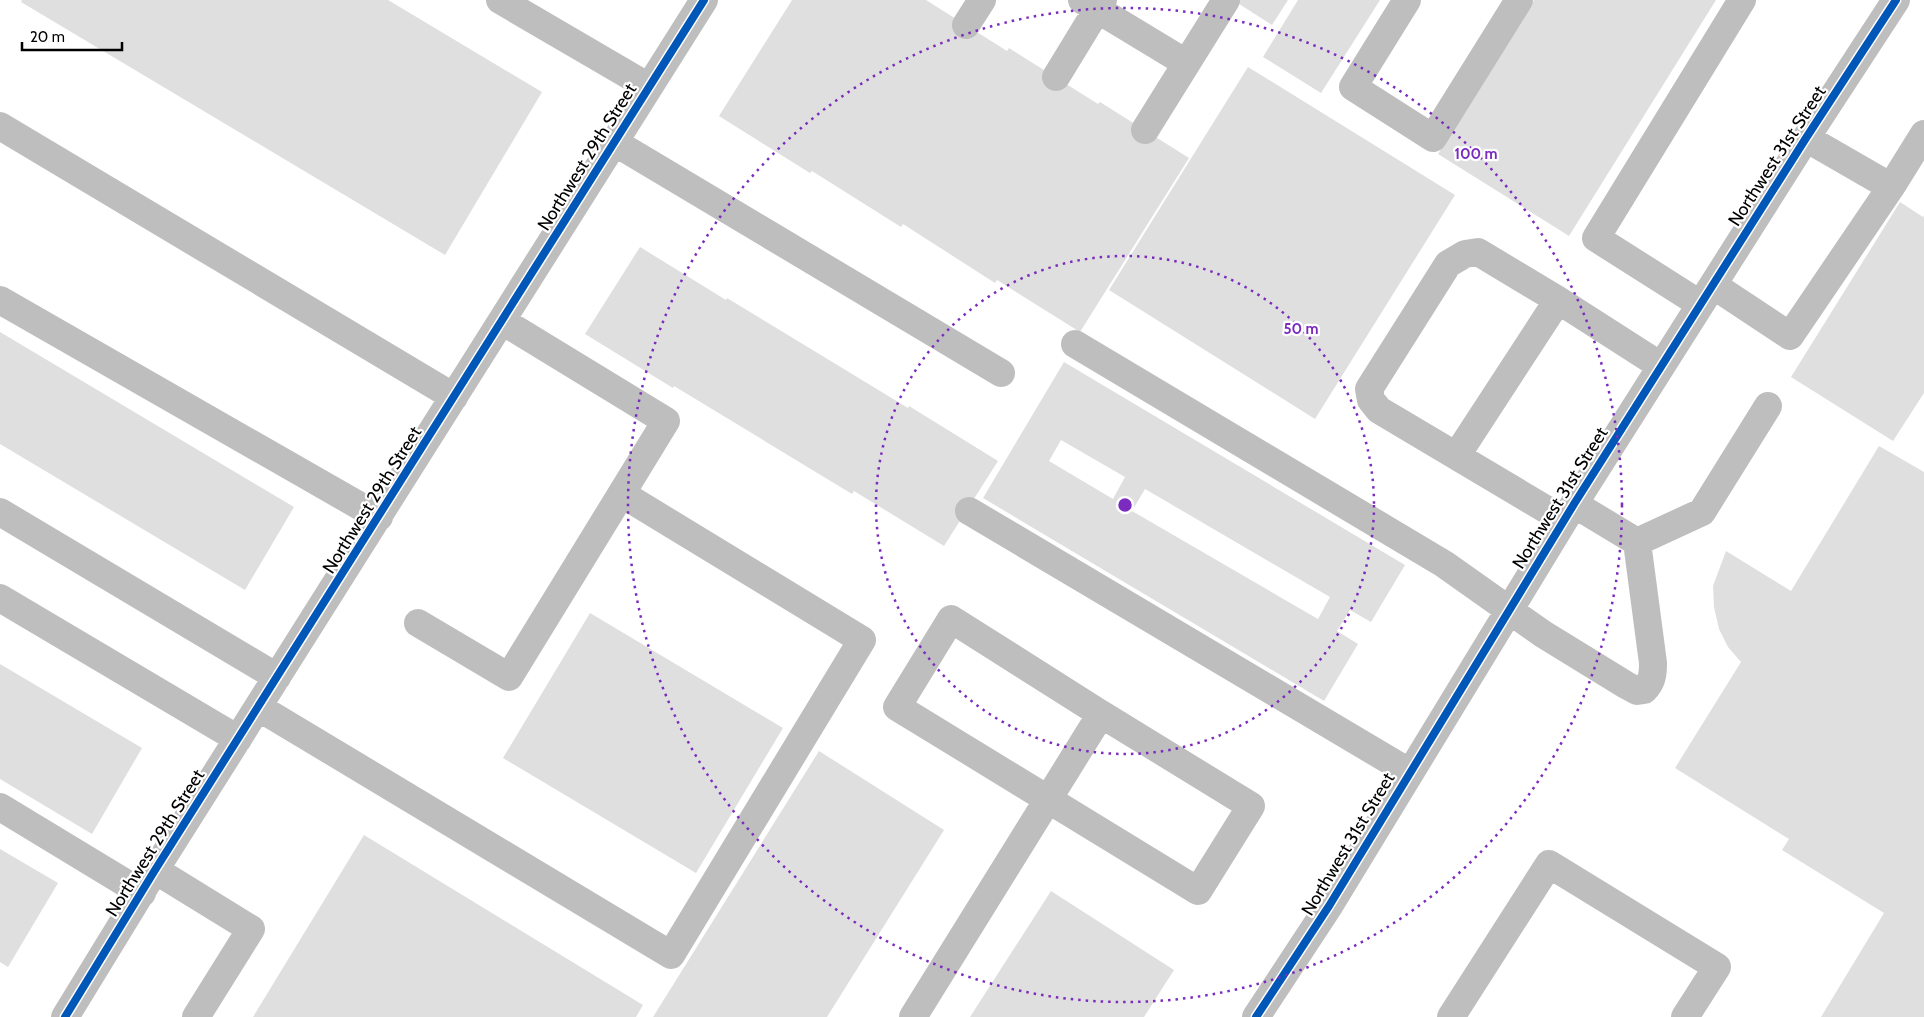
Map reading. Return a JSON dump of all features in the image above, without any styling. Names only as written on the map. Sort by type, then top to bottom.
[{"type":"street","points":[[500,0],[649,87]]},
{"type":"street","name":"Northwest 29th Street","points":[[65,1017],[148,882],[704,0]]},
{"type":"street","points":[[966,25],[982,0]]},
{"type":"street","points":[[1145,130],[1226,0]]},
{"type":"street","points":[[1407,0],[1353,87],[1433,138],[1519,0]]},
{"type":"street","points":[[1742,0],[1596,238],[1790,336],[1891,187],[1924,134]]},
{"type":"street","name":"Northwest 31st Street","points":[[1256,1017],[1329,906],[1508,609],[1569,512],[1806,138],[1896,0]]},
{"type":"street","points":[[1056,78],[1094,3],[1186,63]]},
{"type":"street","points":[[0,126],[454,398]]},
{"type":"street","points":[[1806,138],[1891,187]]},
{"type":"street","points":[[614,142],[1001,373]]},
{"type":"street","points":[[1661,366],[1558,300],[1478,252],[1465,254],[1448,264],[1369,389],[1371,400],[1379,410],[1457,455],[1569,512],[1637,542],[1702,512],[1768,406]]},
{"type":"street","points":[[0,300],[379,517]]},
{"type":"street","points":[[1457,455],[1558,300]]},
{"type":"street","points":[[418,623],[509,676],[666,421],[502,321]]},
{"type":"street","points":[[1075,344],[1444,564],[1543,634],[1637,691],[1644,690],[1649,685],[1653,676],[1651,642],[1637,542]]},
{"type":"street","points":[[258,707],[671,955],[862,640],[622,494]]},
{"type":"street","points":[[970,511],[1409,772]]},
{"type":"street","points":[[0,512],[277,677]]},
{"type":"street","points":[[0,598],[238,739]]},
{"type":"street","points":[[951,619],[1251,806],[1198,891],[1048,799],[897,707],[951,619]]},
{"type":"street","points":[[912,1017],[1101,714]]},
{"type":"street","points":[[0,807],[148,882],[251,929],[196,1017]]},
{"type":"street","points":[[1451,1017],[1549,864],[1717,967],[1685,1017]]},
{"type":"building","points":[[22,0],[388,0],[542,92],[445,255],[21,2]]},
{"type":"building","points":[[792,0],[926,0],[1007,51],[1009,48],[1098,104],[1100,102],[1189,158],[1080,332],[997,280],[995,283],[903,224],[901,227],[812,171],[810,173],[719,116]]},
{"type":"building","points":[[1233,0],[1288,0],[1272,25]]},
{"type":"building","points":[[1298,0],[1380,0],[1321,93],[1263,57]]},
{"type":"building","points":[[1534,0],[1716,0],[1569,236],[1438,154]]},
{"type":"building","points":[[1248,67],[1455,195],[1315,419],[1109,290]]},
{"type":"building","points":[[1900,202],[1923,217],[1924,215],[1924,393],[1893,441],[1791,377]]},
{"type":"building","points":[[640,247],[908,408],[909,406],[998,461],[944,546],[854,491],[852,494],[585,334]]},
{"type":"building","points":[[0,332],[294,507],[245,590],[0,444]]},
{"type":"building","points":[[1064,362],[1405,565],[1371,622],[1350,610],[1337,631],[1358,644],[1324,701],[983,498]],"holes":[[[1061,440],[1125,477],[1113,499],[1049,461]],[[1145,489],[1330,597],[1318,619],[1132,511]]]},
{"type":"building","points":[[1879,446],[1924,472],[1924,1017],[1821,1017],[1884,913],[1782,850],[1789,839],[1675,768],[1741,662],[1728,647],[1719,629],[1714,607],[1713,586],[1726,551],[1791,591]]},
{"type":"building","points":[[590,613],[783,728],[696,873],[503,758]]},
{"type":"building","points":[[0,664],[142,748],[92,834],[0,779]]},
{"type":"building","points":[[819,751],[944,830],[827,1017],[653,1017]]},
{"type":"building","points":[[364,835],[643,1005],[636,1017],[253,1017]]},
{"type":"building","points":[[0,849],[58,883],[8,967],[0,962]]},
{"type":"building","points":[[1051,891],[1174,970],[1144,1017],[970,1017]]},
{"type":"cycle path","points":[[65,1017],[155,870],[704,0]]},
{"type":"cycle path","points":[[1256,1017],[1329,906],[1574,504],[1806,138],[1896,0]]}]
